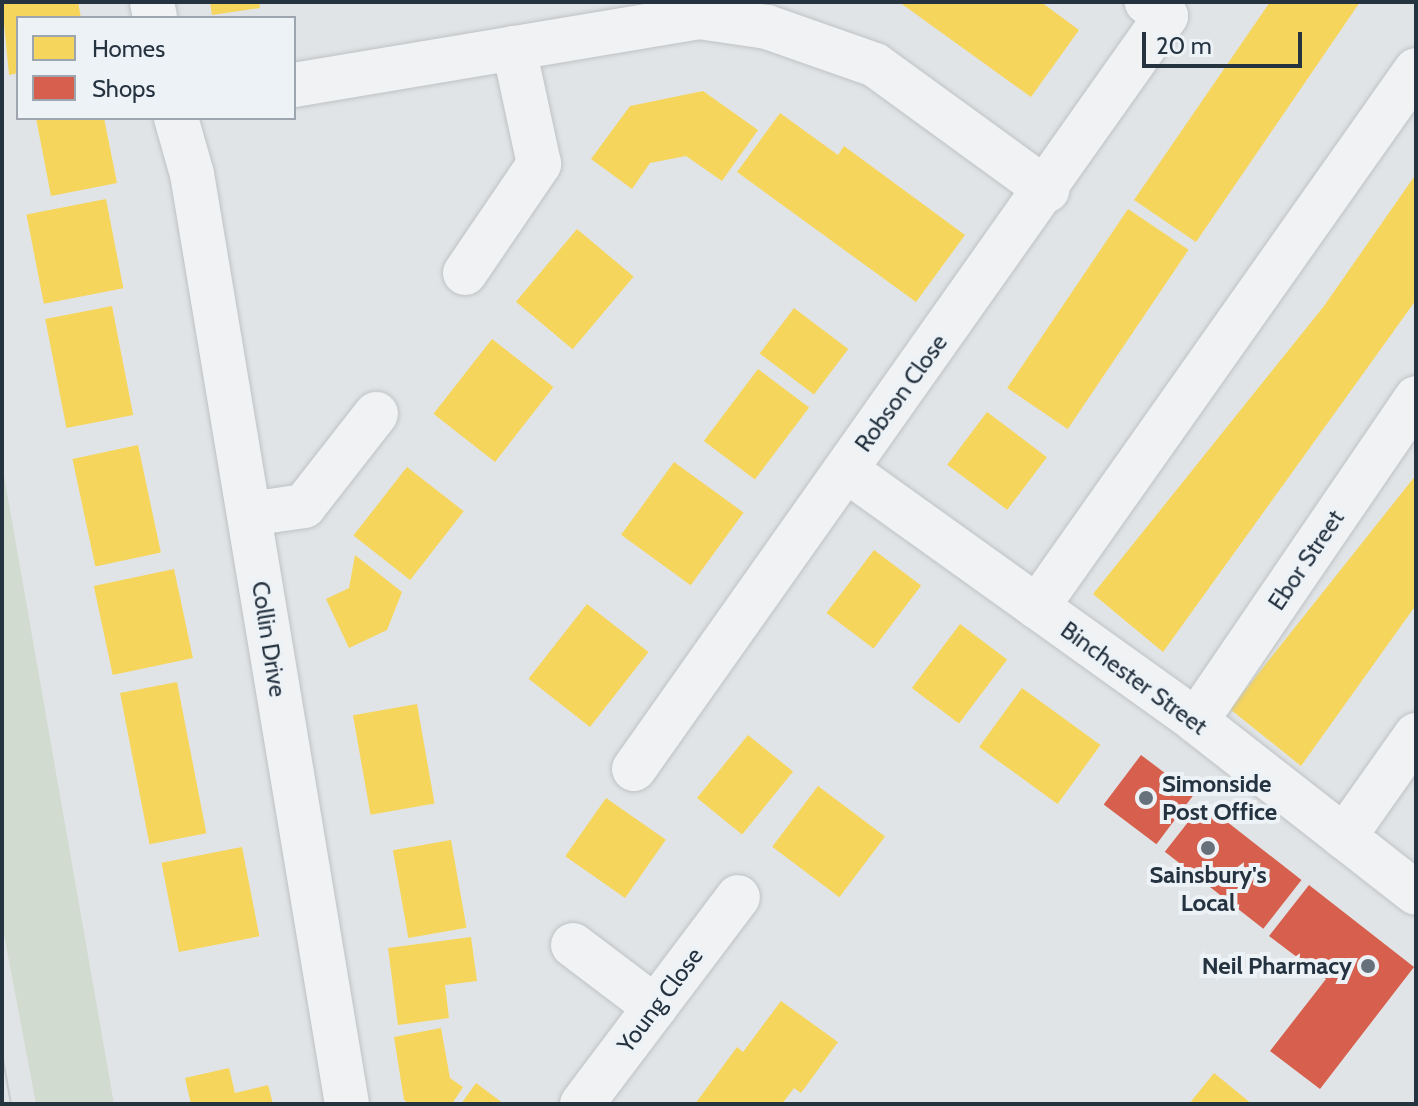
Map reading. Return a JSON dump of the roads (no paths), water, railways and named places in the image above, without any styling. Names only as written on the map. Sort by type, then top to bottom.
[{"type":"street","name":"Robson Close","points":[[634,769],[1047,190],[1156,9]]},
{"type":"street","points":[[296,85],[699,17],[767,27],[875,65],[1047,190]]},
{"type":"street","points":[[465,273],[539,164],[514,48]]},
{"type":"street","points":[[1037,607],[1416,70]]},
{"type":"street","name":"Collin Drive","points":[[177,120],[192,174],[347,1104]]},
{"type":"street","name":"Ebor Street","points":[[1196,721],[1416,398]]},
{"type":"street","points":[[249,514],[304,506],[376,414]]},
{"type":"street","name":"Binchester Street","points":[[846,470],[1196,721],[1416,893]]},
{"type":"street","points":[[1344,837],[1416,735]]},
{"type":"street","name":"Young Close","points":[[582,1104],[738,897]]},
{"type":"street","points":[[573,945],[655,1007]]},
{"type":"tram line","points":[[2,1054],[11,1104]]},
{"type":"place","name":"Simonside Post Office","points":[[1146,798]]},
{"type":"place","name":"Sainsbury's Local","points":[[1208,848]]},
{"type":"place","name":"Neil Pharmacy","points":[[1368,966]]}]
